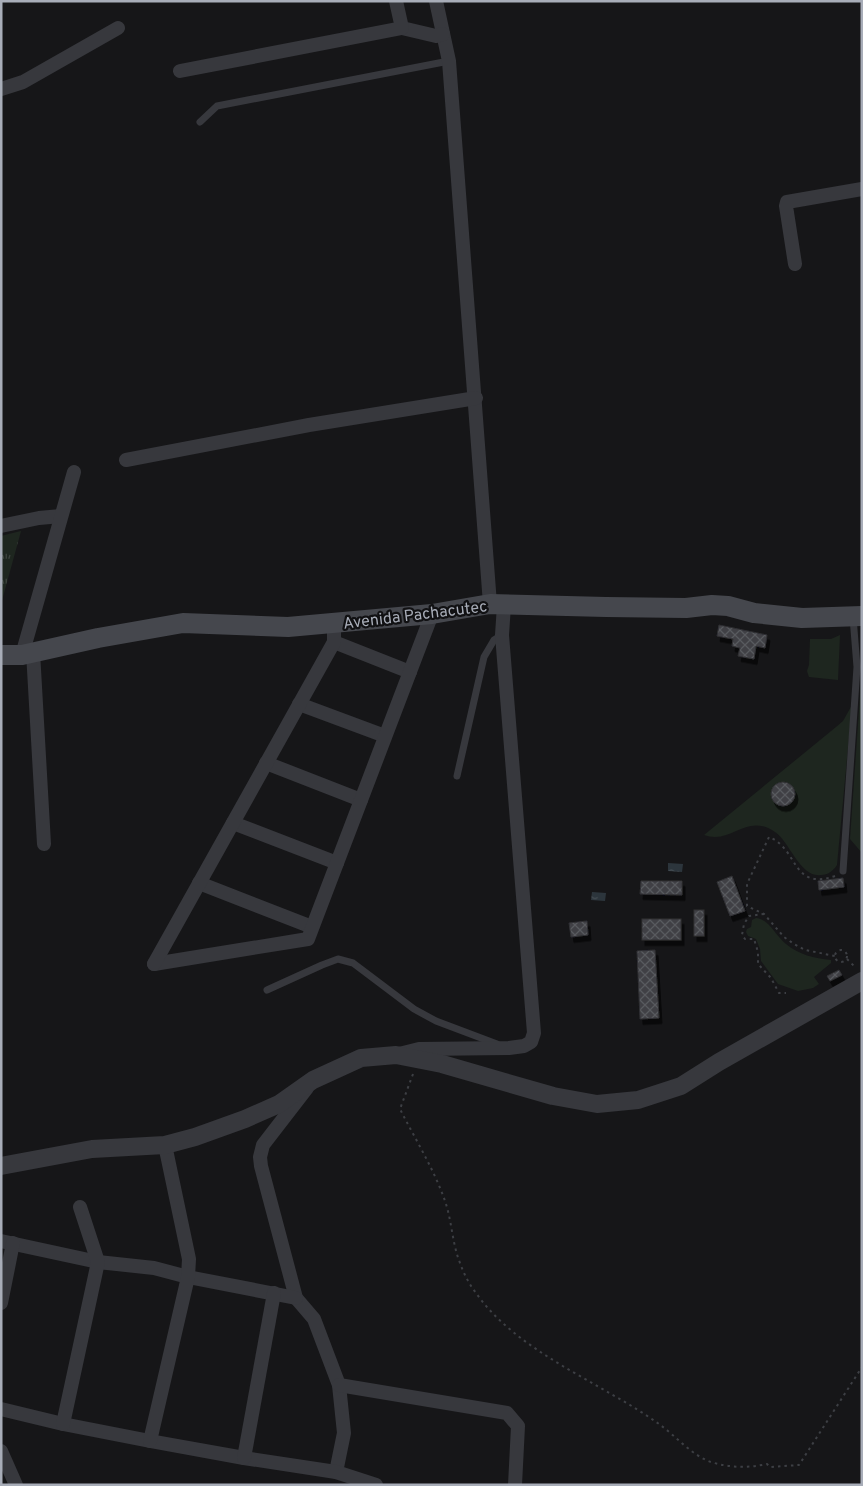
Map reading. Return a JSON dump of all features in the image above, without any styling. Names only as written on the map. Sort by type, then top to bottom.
[{"type":"main road","name":"Avenida Pachacutec","points":[[1,656],[28,653],[183,623],[288,627],[334,632],[432,614],[497,605],[686,608],[712,605],[728,606],[754,613],[802,618],[858,616]]},
{"type":"street","points":[[396,1],[402,28]]},
{"type":"street","points":[[1,1166],[92,1149],[165,1145],[195,1137],[245,1119],[279,1104],[313,1080],[361,1058],[396,1055],[419,1049],[509,1048],[524,1046],[531,1042],[534,1033],[502,635],[497,605],[476,398],[449,61],[436,1]]},
{"type":"street","points":[[1,89],[23,82],[118,28]]},
{"type":"street","points":[[180,71],[402,28],[436,36],[443,34]]},
{"type":"street","points":[[795,264],[786,206],[787,202],[862,188]]},
{"type":"street","points":[[126,460],[309,425],[476,398]]},
{"type":"street","points":[[44,844],[28,653],[61,516],[74,472]]},
{"type":"street","points":[[1,526],[61,516]]},
{"type":"street","points":[[410,672],[334,632],[299,704],[154,964],[308,939],[312,927],[386,736],[432,614]]},
{"type":"street","points":[[299,704],[386,736]]},
{"type":"street","points":[[266,763],[361,800]]},
{"type":"street","points":[[233,823],[337,862]]},
{"type":"street","points":[[199,883],[312,927]]},
{"type":"street","points":[[396,1055],[442,1064],[553,1096],[597,1104],[638,1100],[681,1086],[719,1062],[862,981]]},
{"type":"street","points":[[313,1080],[263,1145],[260,1166],[296,1298],[314,1320],[339,1385],[344,1433],[336,1472]]},
{"type":"street","points":[[150,1441],[188,1277],[190,1259],[165,1145]]},
{"type":"street","points":[[63,1424],[98,1262],[80,1207]]},
{"type":"street","points":[[1,1303],[7,1242],[98,1262],[154,1268],[188,1277],[296,1298]]},
{"type":"street","points":[[244,1458],[274,1293]]},
{"type":"street","points":[[339,1385],[507,1413],[518,1426],[515,1485]]},
{"type":"street","points":[[1,1409],[63,1424],[150,1441],[336,1472],[376,1485]]},
{"type":"street","points":[[1,1451],[16,1485]]},
{"type":"lane","points":[[200,122],[217,106],[449,61]]},
{"type":"lane","points":[[843,871],[857,667],[858,616]]},
{"type":"lane","points":[[457,776],[484,657],[494,640],[502,635]]},
{"type":"lane","points":[[267,990],[338,959],[353,963],[414,1009],[436,1021],[509,1048]]},
{"type":"path","points":[[836,956],[805,950],[794,944],[780,933],[764,914],[747,906],[746,888],[769,836],[785,849],[799,870],[811,880],[829,878],[843,871]]},
{"type":"path","points":[[764,914],[749,916],[744,924],[742,935],[745,939],[752,938],[755,940],[758,964],[771,978],[779,993],[786,993]]},
{"type":"path","points":[[841,950],[848,956],[842,962],[836,960],[836,956],[838,951],[841,950]]},
{"type":"path","points":[[414,1072],[400,1109],[432,1171],[445,1201],[459,1262],[472,1287],[489,1309],[504,1324],[536,1349],[660,1424],[692,1452],[710,1462],[730,1467],[751,1467],[767,1464],[770,1467],[799,1465],[862,1367]]},
{"type":"green space","points":[[21,531],[1,604],[1,536]]},
{"type":"green space","points":[[840,635],[838,680],[809,677],[807,671],[810,639],[831,639]]},
{"type":"green space","points":[[862,667],[862,853],[850,839]]},
{"type":"green space","points":[[852,705],[837,865],[832,871],[821,875],[807,871],[780,837],[766,827],[751,826],[723,836],[704,835],[843,721]]},
{"type":"green space","points":[[756,918],[765,921],[782,941],[796,951],[813,957],[831,960],[831,963],[814,977],[819,984],[813,988],[798,991],[778,984],[761,961],[760,949],[756,939],[748,936],[746,932],[751,927],[752,920]]},
{"type":"water","points":[[668,863],[683,864],[682,872],[668,871]]},
{"type":"water","points":[[592,892],[606,893],[605,901],[591,900]]},
{"type":"building","points":[[719,625],[767,635],[765,648],[756,646],[754,659],[738,656],[740,648],[732,646],[733,639],[717,636]]},
{"type":"building","points":[[783,782],[788,783],[794,789],[794,799],[788,805],[783,806],[778,805],[772,799],[771,794],[772,789],[778,783]]},
{"type":"building","points":[[732,876],[745,911],[730,916],[717,882]]},
{"type":"building","points":[[843,878],[844,887],[819,890],[818,881]]},
{"type":"building","points":[[641,881],[682,881],[682,895],[640,894]]},
{"type":"building","points":[[694,910],[704,910],[704,936],[694,936]]},
{"type":"building","points":[[642,919],[681,919],[681,940],[642,940]]},
{"type":"building","points":[[587,921],[588,935],[571,937],[569,923]]},
{"type":"building","points":[[655,950],[659,1018],[640,1019],[637,951]]},
{"type":"building","points":[[839,970],[842,975],[830,981],[827,976]]}]
